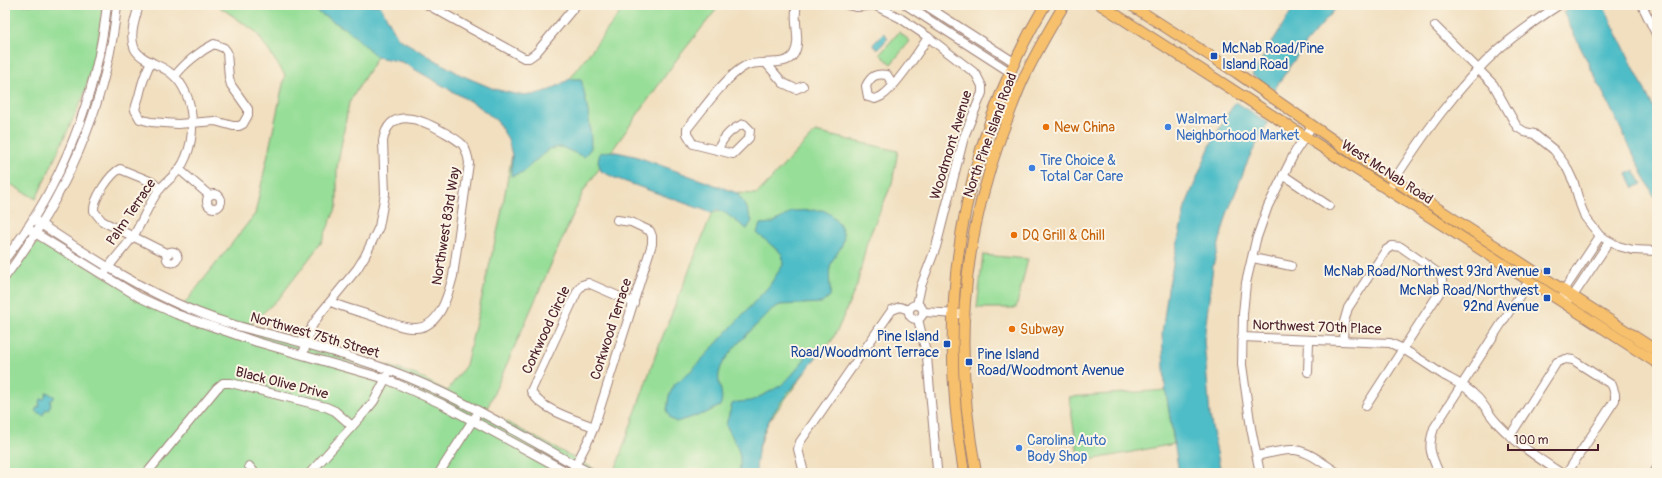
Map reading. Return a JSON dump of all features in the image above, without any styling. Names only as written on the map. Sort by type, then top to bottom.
[{"type":"main road","name":"North Pine Island Road","points":[[964,473],[958,438],[953,384],[952,314],[960,238],[968,196],[988,128],[1012,67],[1045,5]]},
{"type":"main road","name":"North Pine Island Road","points":[[976,473],[966,406],[963,352],[964,315],[970,256],[980,204],[989,170],[1021,83],[1046,34],[1064,5]]},
{"type":"main road","name":"West McNab Road","points":[[1101,5],[1657,363]]},
{"type":"main road","name":"West McNab Road","points":[[1132,5],[1142,8],[1237,72],[1312,126],[1657,351]]},
{"type":"street","points":[[5,259],[33,219],[63,162],[88,98],[98,60],[106,5]]},
{"type":"street","points":[[5,277],[36,234],[57,198],[72,166],[99,100],[108,64],[117,5]]},
{"type":"street","points":[[141,5],[134,29],[134,46],[137,52],[175,76],[181,69],[208,47],[214,44],[224,48],[227,52],[231,85],[248,110],[248,115],[245,121],[238,126],[233,126],[215,122],[191,124],[151,122],[140,119],[135,110],[143,78],[151,62]]},
{"type":"street","points":[[428,5],[524,58],[529,58],[536,54],[576,5]]},
{"type":"street","points":[[718,150],[693,144],[689,139],[687,129],[711,100],[740,70],[752,63],[785,61],[791,58],[795,52],[796,15],[798,5]]},
{"type":"street","name":"Woodmont Avenue","points":[[848,5],[857,7],[874,6],[900,18],[928,36],[976,74],[982,86],[982,93],[964,137],[936,247],[921,286],[919,312],[927,357],[937,469],[936,473]]},
{"type":"street","points":[[906,5],[967,44],[1012,67]]},
{"type":"street","points":[[925,5],[972,35],[1012,67]]},
{"type":"street","points":[[1388,189],[1444,108],[1479,69],[1512,38],[1559,5]]},
{"type":"street","points":[[1642,5],[1657,35]]},
{"type":"street","points":[[933,22],[938,14]]},
{"type":"street","points":[[1435,26],[1493,84],[1517,127],[1525,132],[1534,134],[1554,150],[1566,166],[1586,217],[1600,236],[1618,246],[1633,250],[1657,250]]},
{"type":"street","points":[[967,44],[972,35]]},
{"type":"street","points":[[893,84],[922,47],[928,36]]},
{"type":"street","points":[[766,62],[783,83],[796,89],[803,86]]},
{"type":"street","name":"Palm Terrace","points":[[103,275],[133,236],[160,189],[180,170],[188,151],[191,124],[190,109],[181,84],[175,76]]},
{"type":"street","name":"Northwest 83rd Way","points":[[405,117],[420,119],[451,136],[463,146],[469,163],[452,276],[448,293],[437,316],[424,326],[416,328],[405,327],[343,308],[331,302],[365,256],[379,227],[385,194],[383,141],[387,130],[394,122],[405,117]]},
{"type":"street","points":[[1260,473],[1251,428],[1242,365],[1242,314],[1246,283],[1256,240],[1268,206],[1295,152],[1312,126]]},
{"type":"street","points":[[160,189],[152,182],[120,169],[111,175],[95,202],[94,211],[102,221],[168,254]]},
{"type":"street","points":[[180,170],[210,195]]},
{"type":"street","points":[[1283,175],[1329,206]]},
{"type":"street","name":"Northwest 75th Street","points":[[33,219],[108,268],[179,305],[203,315],[244,328],[306,344],[389,370],[446,394],[479,411],[573,469],[591,473]]},
{"type":"street","name":"Corkwood Terrace","points":[[573,469],[594,427],[652,244],[652,236],[650,231],[644,227],[617,220]]},
{"type":"street","name":"Northwest 75th Street","points":[[27,228],[139,296],[176,314],[250,340],[386,379],[426,396],[568,473]]},
{"type":"street","points":[[1563,302],[1564,290],[1600,236]]},
{"type":"street","points":[[1563,302],[1573,296],[1609,242]]},
{"type":"street","points":[[1343,340],[1344,322],[1348,308],[1386,250],[1392,246],[1401,247],[1441,275],[1443,287],[1366,406]]},
{"type":"street","points":[[1253,258],[1291,266]]},
{"type":"street","points":[[1439,473],[1431,453],[1429,441],[1434,428],[1529,281]]},
{"type":"street","name":"Corkwood Circle","points":[[594,427],[564,415],[539,402],[534,398],[531,391],[578,290],[582,285],[588,284],[634,304]]},
{"type":"street","points":[[303,354],[312,326],[331,302]]},
{"type":"street","points":[[909,310],[913,306],[919,312]]},
{"type":"street","points":[[804,473],[798,449],[800,442],[892,310],[900,307],[909,310]]},
{"type":"street","points":[[909,310],[911,318],[919,312],[964,315]]},
{"type":"street","name":"Northwest 70th Place","points":[[1242,337],[1390,343],[1404,348],[1445,376],[1462,384],[1477,397],[1497,423],[1510,436],[1531,454],[1561,473]]},
{"type":"street","points":[[1308,372],[1309,340]]},
{"type":"street","points":[[1510,436],[1557,362],[1566,359],[1573,360],[1612,385],[1615,400],[1567,473]]},
{"type":"street","points":[[310,473],[374,401],[386,379],[389,370]]},
{"type":"street","name":"Black Olive Drive","points":[[147,473],[217,388],[223,383],[231,383],[326,407],[335,411],[352,426]]},
{"type":"street","points":[[439,473],[479,411]]},
{"type":"street","points":[[1257,456],[1286,450],[1297,450],[1308,454],[1338,473]]},
{"type":"street","points":[[249,466],[256,473]]},
{"type":"street","points":[[1654,473],[1657,468]]},
{"type":"green space","points":[[5,5],[103,5],[98,42],[84,95],[36,199],[5,181]]},
{"type":"green space","points":[[217,5],[357,5],[377,57],[349,103],[337,168],[337,206],[321,243],[280,297],[250,325],[416,375],[447,391],[466,365],[500,220],[512,155],[626,5],[720,5],[677,59],[584,190],[486,411],[602,473],[5,473],[5,284],[35,244],[46,242],[174,317],[255,214],[285,75],[256,32]]},
{"type":"green space","points":[[899,32],[910,41],[891,64],[880,54]]},
{"type":"green space","points":[[815,132],[898,151],[892,183],[867,242],[857,285],[838,329],[831,342],[817,356],[767,424],[757,455],[755,473],[614,473],[658,348],[712,213],[745,206],[737,193],[757,194]]},
{"type":"green space","points":[[983,255],[1028,259],[1016,308],[977,308]]},
{"type":"green space","points":[[1166,390],[1174,444],[1079,462],[1069,397]]},
{"type":"water","points":[[306,5],[380,5],[398,38],[461,75],[494,89],[515,94],[532,95],[550,90],[570,79],[581,79],[588,114],[591,148],[584,157],[561,147],[549,149],[523,172],[511,176],[512,155],[508,139],[497,121],[478,106],[402,62],[377,57],[349,31]]},
{"type":"water","points":[[1295,5],[1339,5],[1305,44],[1274,90],[1252,75]]},
{"type":"water","points":[[1576,5],[1603,5],[1657,115],[1657,195],[1654,196],[1563,12]]},
{"type":"water","points":[[884,33],[888,38],[879,48],[876,48],[873,44]]},
{"type":"water","points":[[1236,102],[1268,123],[1249,158],[1227,214],[1213,266],[1204,340],[1210,416],[1221,473],[1179,473],[1165,386],[1162,334],[1168,289],[1185,207],[1210,146],[1226,116]]},
{"type":"water","points":[[611,151],[635,156],[737,193],[746,206],[752,221],[747,229],[725,213],[717,210],[712,213],[615,178],[601,171],[598,161],[600,153]]},
{"type":"water","points":[[1634,170],[1642,184],[1634,188],[1627,174]]},
{"type":"water","points":[[822,210],[830,214],[840,226],[844,239],[830,268],[830,296],[822,303],[780,305],[772,309],[735,347],[723,363],[719,375],[722,397],[720,406],[706,413],[676,422],[670,418],[667,411],[669,396],[674,385],[692,370],[769,286],[783,265],[782,254],[757,233],[760,224],[773,223],[793,211]]},
{"type":"water","points":[[810,349],[817,356],[785,396],[768,422],[762,437],[758,454],[756,473],[739,473],[739,453],[726,425],[732,404],[753,400],[782,385],[796,370]]},
{"type":"water","points":[[47,392],[55,397],[50,401],[51,404],[48,410],[46,409],[43,415],[35,411],[38,406],[40,407],[39,402],[41,399],[44,399]]},
{"type":"place","name":"McNab Road/Pine Island Road","points":[[1214,56]]},
{"type":"place","name":"New China","points":[[1046,127]]},
{"type":"place","name":"Walmart Neighborhood Market","points":[[1168,127]]},
{"type":"place","name":"Tire Choice & Total Car Care","points":[[1032,168]]},
{"type":"place","name":"DQ Grill & Chill","points":[[1014,235]]},
{"type":"place","name":"McNab Road/Northwest 93rd Avenue","points":[[1547,271]]},
{"type":"place","name":"McNab Road/Northwest 92nd Avenue","points":[[1547,298]]},
{"type":"place","name":"Subway","points":[[1012,329]]},
{"type":"place","name":"Pine Island Road/Woodmont Terrace","points":[[947,344]]},
{"type":"place","name":"Pine Island Road/Woodmont Avenue","points":[[969,362]]},
{"type":"place","name":"Carolina Auto Body Shop","points":[[1019,448]]}]
